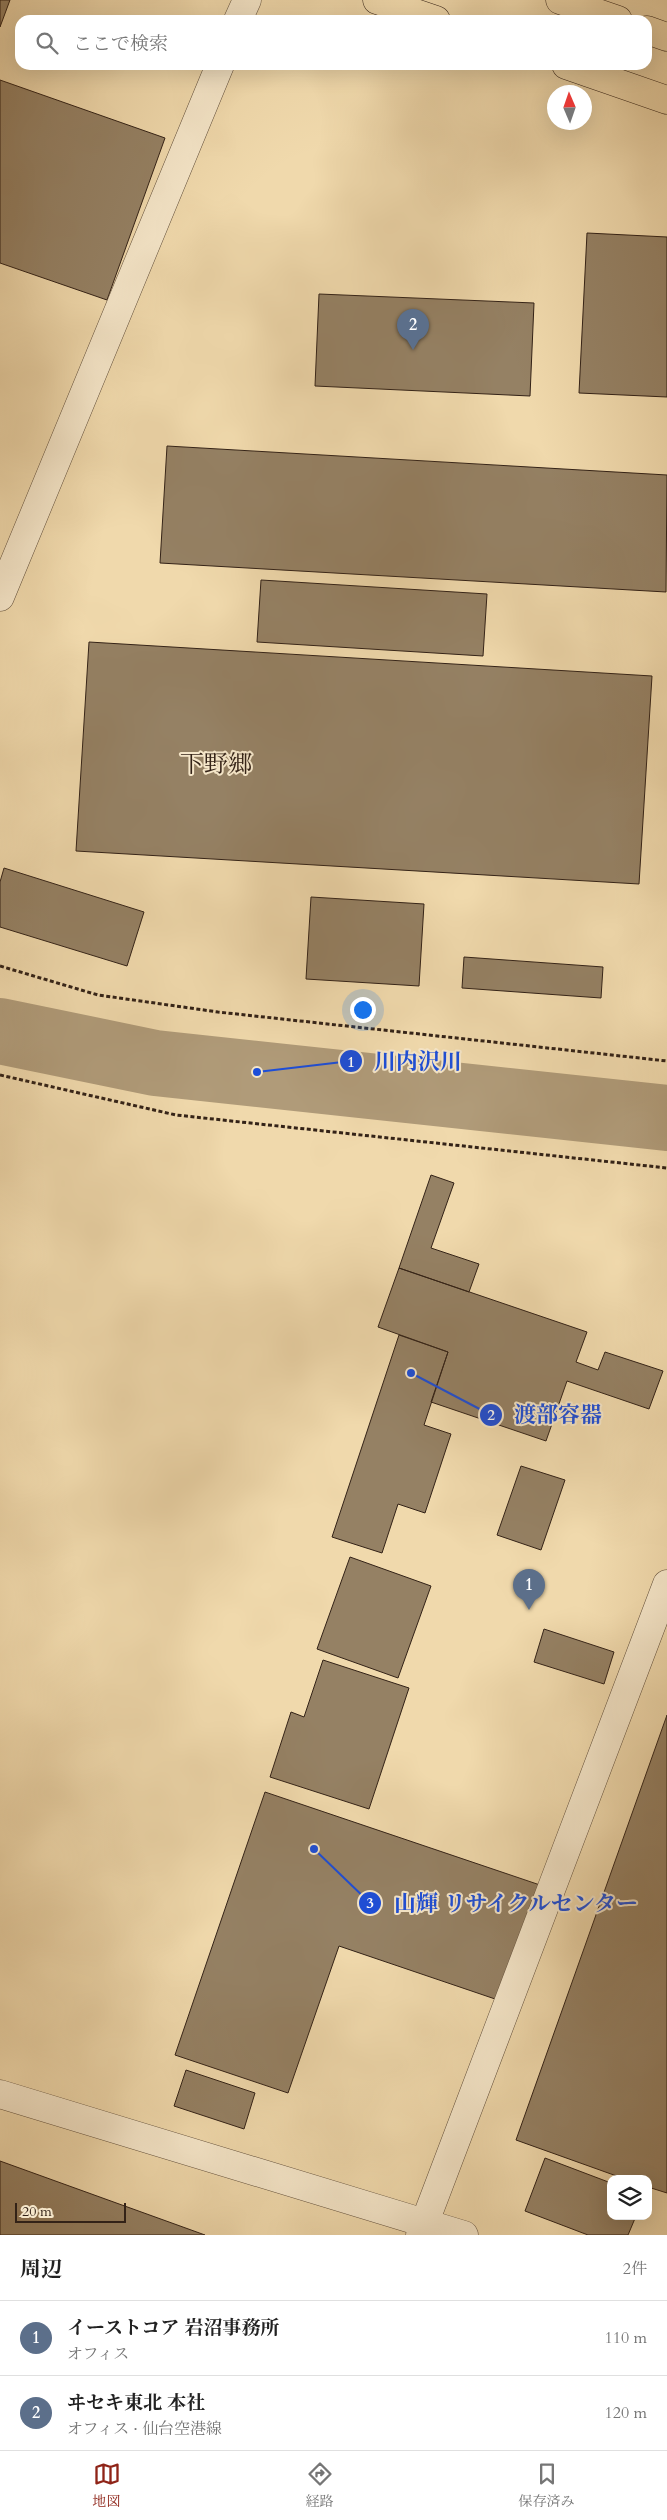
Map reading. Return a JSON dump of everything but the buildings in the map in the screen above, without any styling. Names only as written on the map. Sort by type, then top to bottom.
[{"type":"main road","points":[[378,0],[422,15]]},
{"type":"main road","points":[[560,0],[604,15]]},
{"type":"main road","points":[[652,32],[667,37]]},
{"type":"main road","points":[[580,70],[667,100]]},
{"type":"street","points":[[240,15],[247,0]]},
{"type":"street","points":[[0,597],[218,70]]},
{"type":"street","points":[[422,2229],[667,1584]]},
{"type":"street","points":[[0,2094],[422,2229],[464,2235]]},
{"type":"path","points":[[0,966],[98,995],[248,1015],[667,1061]]},
{"type":"path","points":[[0,1075],[176,1115],[667,1168]]},
{"type":"waterway","points":[[0,1031],[155,1063],[667,1118]]},
{"type":"place","name":"ヰセキ東北 本社","points":[[413,350]]},
{"type":"place","name":"川内沢川","points":[[257,1072]]},
{"type":"place","name":"渡部容器","points":[[411,1373]]},
{"type":"place","name":"イーストコア 岩沼事務所","points":[[529,1610]]},
{"type":"place","name":"山輝 リサイクルセンター","points":[[314,1849]]},
{"type":"district","name":"下野郷","points":[[216,764]]}]
